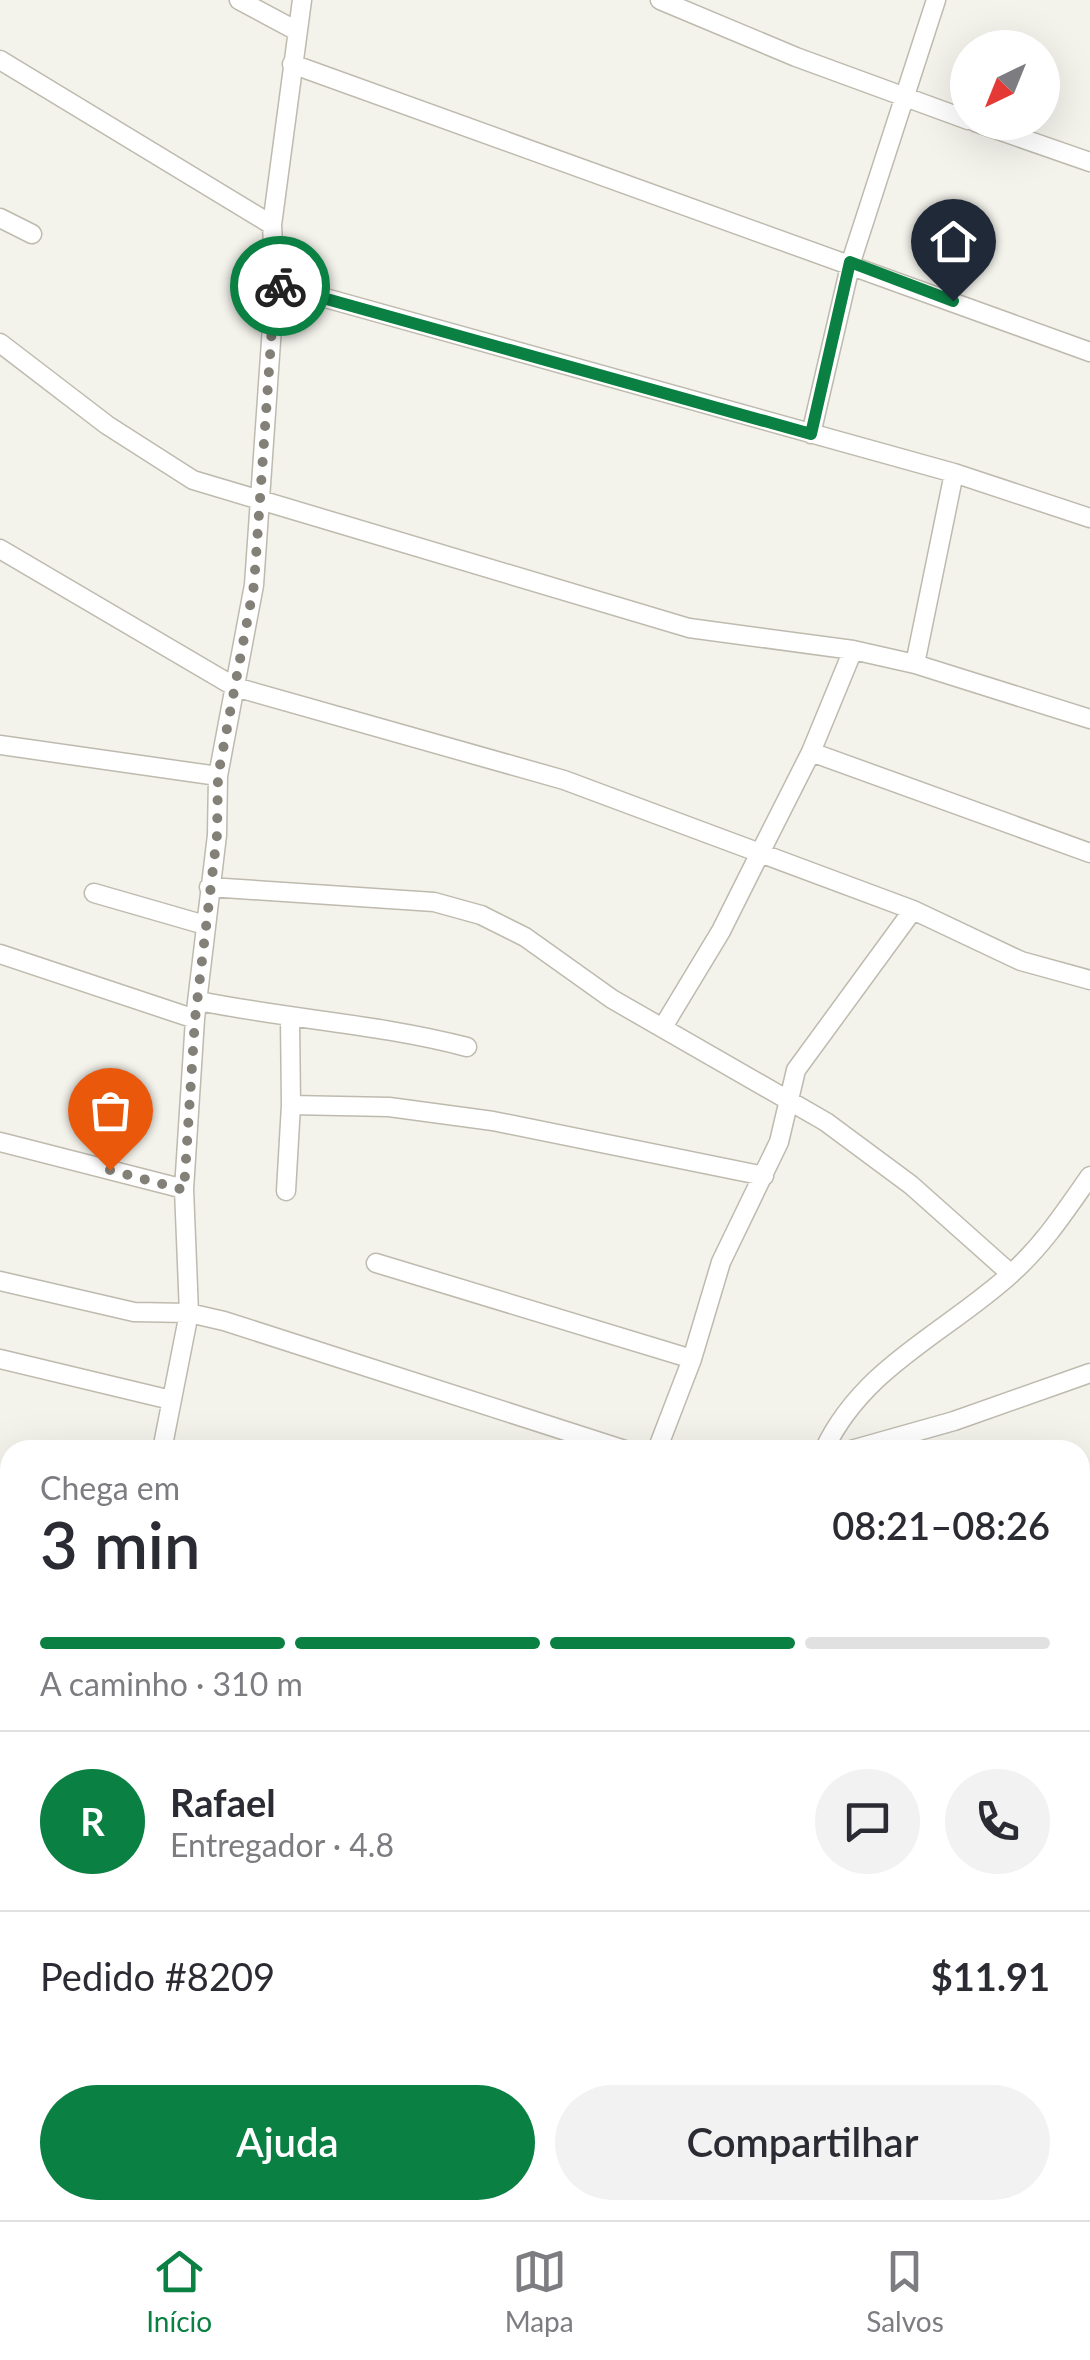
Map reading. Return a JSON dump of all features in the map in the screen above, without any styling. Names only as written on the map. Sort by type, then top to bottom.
[{"type":"street","points":[[240,0],[295,30]]},
{"type":"street","points":[[164,1440],[189,1313],[184,1190],[197,1010],[218,776],[254,585],[275,284],[272,225],[302,0]]},
{"type":"street","points":[[660,0],[950,114]]},
{"type":"street","points":[[811,434],[850,262],[936,0]]},
{"type":"street","points":[[0,60],[272,225]]},
{"type":"street","points":[[292,64],[850,262],[1090,352]]},
{"type":"street","points":[[1027,140],[1090,162]]},
{"type":"street","points":[[0,218],[32,234]]},
{"type":"street","points":[[275,284],[954,473],[1090,518]]},
{"type":"street","points":[[0,343],[106,425],[193,480],[689,628],[853,650],[915,664],[1090,719]]},
{"type":"street","points":[[915,664],[954,473]]},
{"type":"street","points":[[0,576],[7,554],[236,687],[564,780],[913,910],[1020,961],[1090,980]]},
{"type":"street","points":[[663,1026],[722,931],[810,752],[853,650]]},
{"type":"street","points":[[0,745],[218,776]]},
{"type":"street","points":[[810,752],[1090,853]]},
{"type":"street","points":[[209,887],[434,902],[481,915],[525,936],[612,999],[786,1096],[911,1185],[1011,1274]]},
{"type":"street","points":[[94,892],[205,925]]},
{"type":"street","points":[[661,1440],[692,1359],[720,1262],[779,1142],[786,1096],[803,1058],[913,910]]},
{"type":"street","points":[[0,954],[197,1010],[418,1034],[467,1046]]},
{"type":"street","points":[[286,1190],[291,1105],[290,1019]]},
{"type":"street","points":[[291,1105],[389,1107],[493,1121],[764,1176]]},
{"type":"street","points":[[0,1142],[184,1190]]},
{"type":"street","points":[[829,1440],[870,1384],[1011,1274],[1048,1237],[1090,1176]]},
{"type":"street","points":[[376,1263],[692,1359]]},
{"type":"street","points":[[0,1281],[134,1312],[189,1313],[594,1440]]},
{"type":"street","points":[[0,1359],[172,1400]]},
{"type":"street","points":[[887,1440],[954,1421],[1090,1373]]},
{"type":"way so far","points":[[110,1170],[184,1190],[195,1019],[217,835],[218,776],[254,585],[275,284],[280,286]]},
{"type":"route","points":[[280,286],[811,434],[850,262],[953,301]]}]
